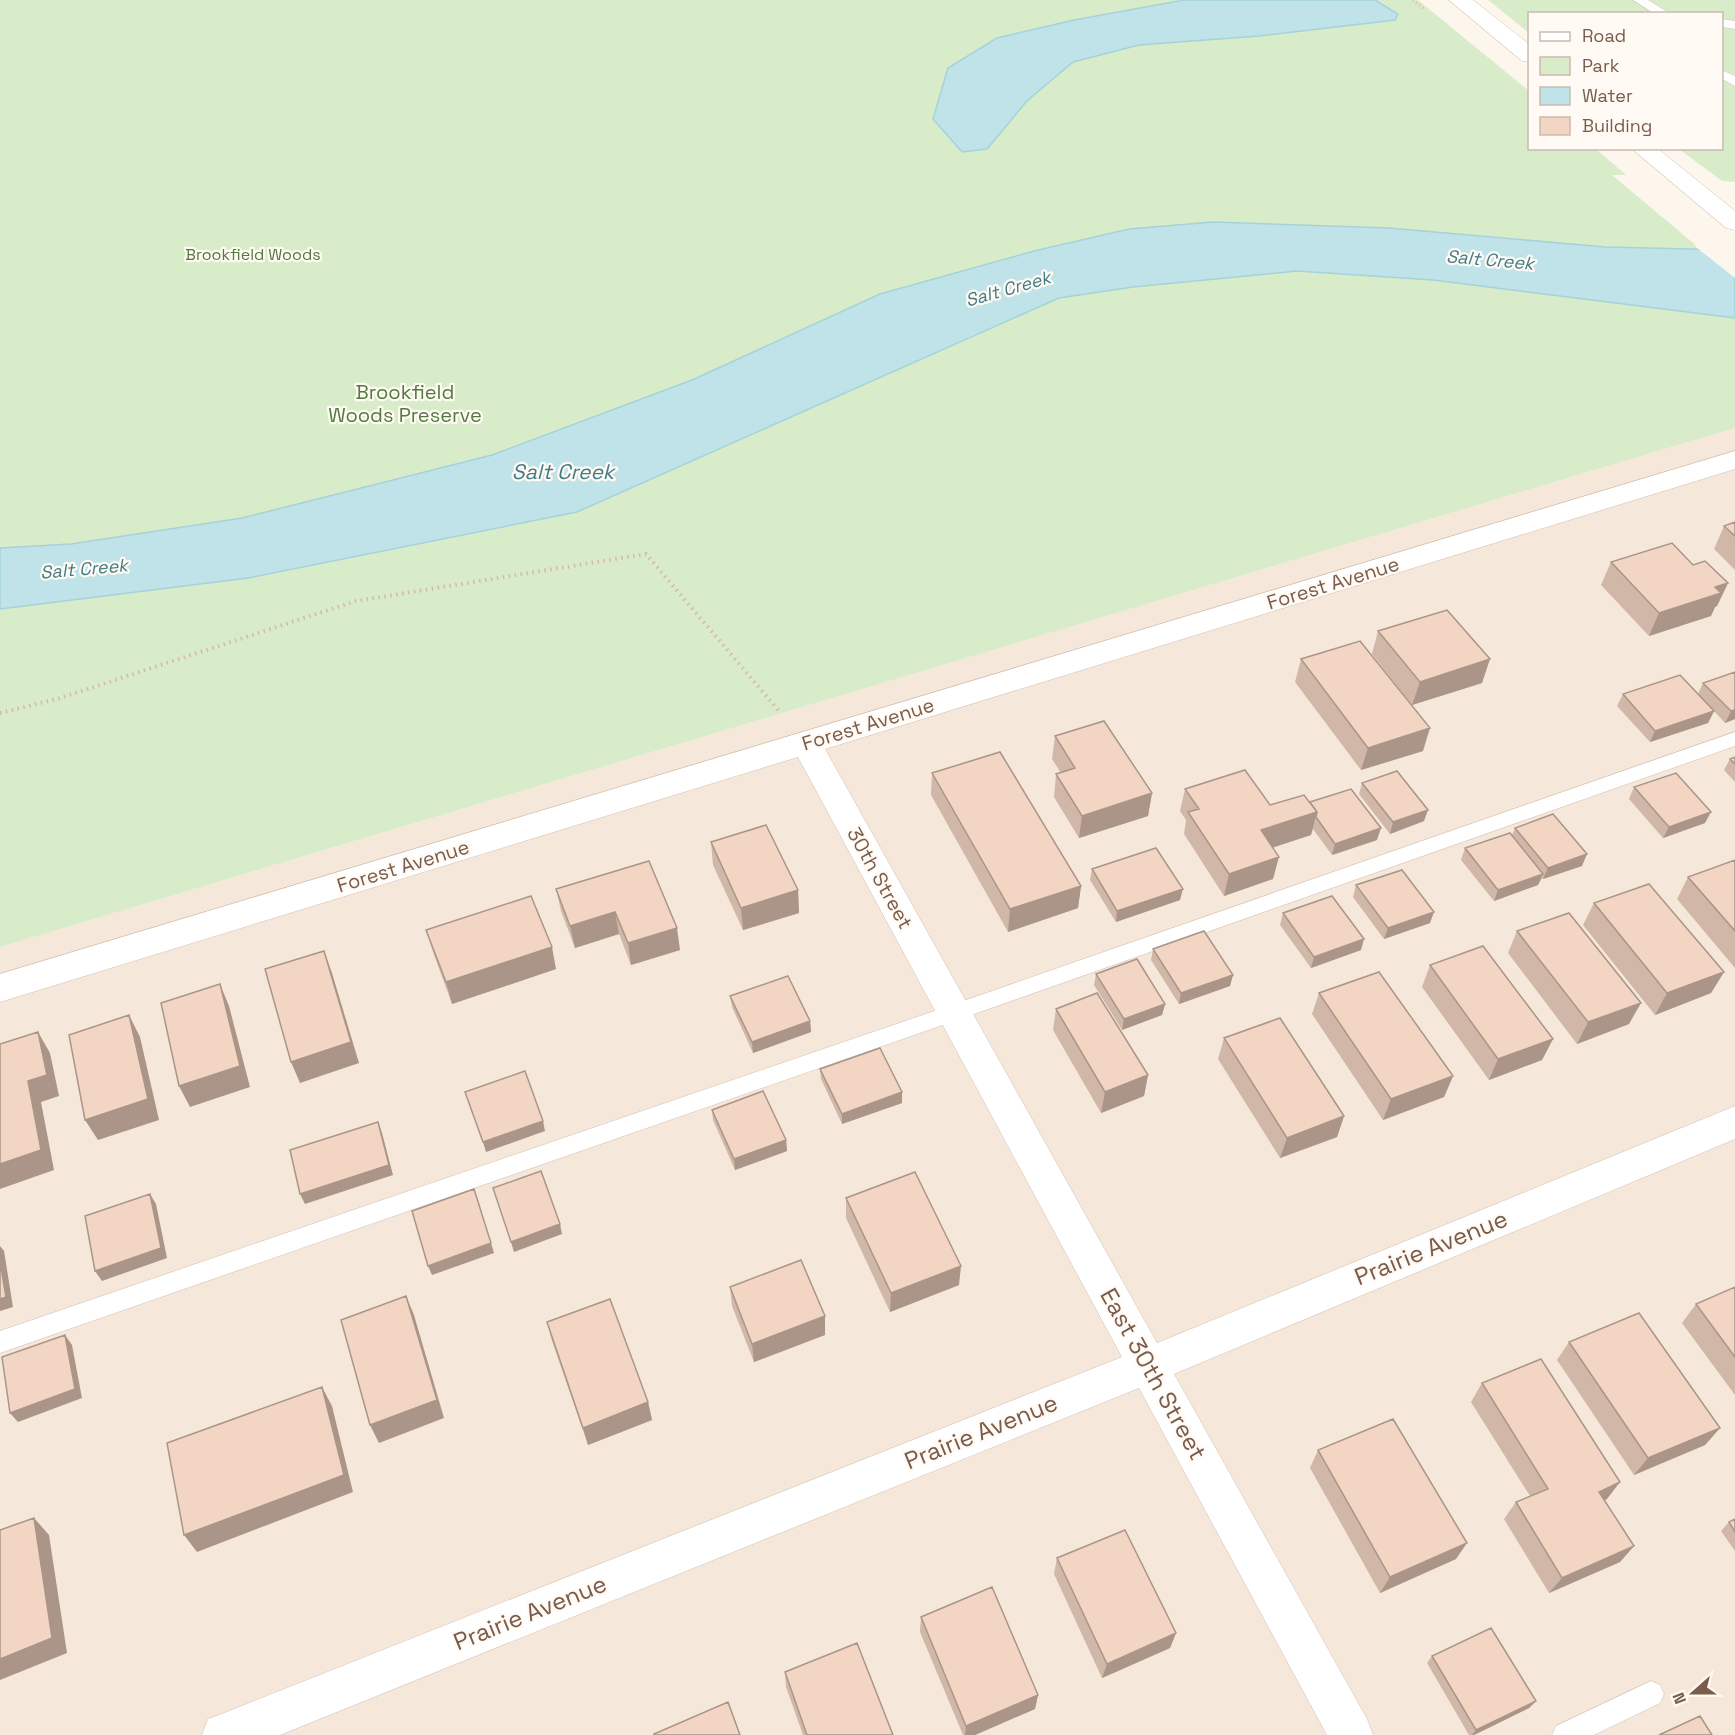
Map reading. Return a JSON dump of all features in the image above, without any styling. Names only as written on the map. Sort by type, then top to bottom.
[{"type":"street","points":[[1460,0],[1528,54]]},
{"type":"street","points":[[1651,155],[1735,223]]},
{"type":"street","name":"Forest Avenue","points":[[0,988],[1735,460]]},
{"type":"street","name":"30th Street","points":[[806,743],[953,1013]]},
{"type":"street","name":"East 30th Street","points":[[953,1013],[1351,1735]]},
{"type":"street","name":"Prairie Avenue","points":[[224,1735],[1148,1365],[1735,1122]]},
{"type":"lane","points":[[1639,0],[1661,12]]},
{"type":"lane","points":[[0,1342],[953,1013],[1735,739]]},
{"type":"lane","points":[[1565,1735],[1651,1694]]},
{"type":"path","points":[[0,713],[60,698],[356,601],[646,554],[806,743]]},
{"type":"shaded area","points":[[1735,428],[1735,1735],[0,1735],[0,947]]},
{"type":"green space","name":"Brookfield Woods Preserve","points":[[0,0],[1418,0],[1528,90],[1528,150],[1597,150],[1626,175],[1612,175],[1735,278],[1735,428],[0,947]]},
{"type":"green space","points":[[1488,0],[1735,0],[1735,182],[1722,181],[1680,150],[1723,150],[1723,12],[1528,12],[1528,32]]},
{"type":"water","points":[[1184,0],[1375,0],[1398,14],[1395,20],[1259,36],[1139,45],[1073,62],[1027,101],[987,149],[962,152],[933,119],[948,68],[997,38],[1074,20]]},
{"type":"water","name":"Salt Creek","points":[[1213,222],[1389,228],[1605,247],[1735,250],[1735,318],[1433,280],[1297,271],[1133,287],[1059,298],[577,512],[248,578],[0,609],[0,548],[71,544],[242,518],[492,455],[692,380],[880,294],[1034,251],[1129,229]]},
{"type":"pier","points":[[1694,245],[1735,247],[1735,278],[1697,248]]},
{"type":"building","points":[[1735,522],[1735,536],[1724,526]]},
{"type":"building","points":[[1672,543],[1693,565],[1705,561],[1728,583],[1715,587],[1721,593],[1659,613],[1611,562]]},
{"type":"building","points":[[1447,610],[1490,659],[1420,682],[1378,631]]},
{"type":"building","points":[[1360,641],[1430,728],[1368,748],[1301,659]]},
{"type":"building","points":[[1735,672],[1735,710],[1731,711],[1703,683]]},
{"type":"building","points":[[1680,675],[1714,711],[1655,731],[1623,694]]},
{"type":"building","points":[[1104,721],[1152,793],[1082,816],[1056,774],[1075,768],[1055,736]]},
{"type":"building","points":[[1000,752],[1081,886],[1010,909],[932,773]]},
{"type":"building","points":[[1245,770],[1270,805],[1304,795],[1317,812],[1261,830],[1279,857],[1229,874],[1188,812],[1199,809],[1185,789]]},
{"type":"building","points":[[1397,771],[1428,810],[1393,822],[1362,783]]},
{"type":"building","points":[[1676,773],[1711,812],[1669,827],[1634,787]]},
{"type":"building","points":[[1351,789],[1381,828],[1335,844],[1316,817],[1317,812],[1310,802]]},
{"type":"building","points":[[1553,814],[1587,854],[1548,868],[1515,828]]},
{"type":"building","points":[[766,825],[798,890],[741,908],[711,842]]},
{"type":"building","points":[[1510,833],[1543,874],[1498,890],[1465,848]]},
{"type":"building","points":[[1156,848],[1183,889],[1117,911],[1092,869]]},
{"type":"building","points":[[1735,860],[1735,931],[1688,877]]},
{"type":"building","points":[[649,861],[677,928],[628,943],[615,912],[570,926],[556,889]]},
{"type":"building","points":[[1402,870],[1434,912],[1388,928],[1356,885]]},
{"type":"building","points":[[1649,884],[1724,972],[1667,993],[1594,903]]},
{"type":"building","points":[[531,896],[552,947],[446,982],[426,930]]},
{"type":"building","points":[[1332,896],[1364,939],[1314,957],[1283,913]]},
{"type":"building","points":[[1569,913],[1641,1003],[1588,1022],[1517,931]]},
{"type":"building","points":[[1204,931],[1233,975],[1181,993],[1153,949]]},
{"type":"building","points":[[1483,946],[1553,1039],[1498,1059],[1430,965]]},
{"type":"building","points":[[324,951],[351,1042],[291,1062],[265,969]]},
{"type":"building","points":[[1137,959],[1165,1004],[1124,1019],[1096,974]]},
{"type":"building","points":[[1379,972],[1453,1076],[1391,1099],[1319,993]]},
{"type":"building","points":[[788,976],[810,1021],[752,1042],[730,996]]},
{"type":"building","points":[[220,984],[240,1066],[179,1086],[161,1003]]},
{"type":"building","points":[[1097,993],[1148,1075],[1105,1092],[1056,1009]]},
{"type":"building","points":[[129,1015],[148,1099],[85,1120],[69,1035]]},
{"type":"building","points":[[1280,1018],[1344,1116],[1287,1138],[1224,1038]]},
{"type":"building","points":[[38,1032],[47,1075],[28,1081],[41,1150],[0,1164],[0,1044]]},
{"type":"building","points":[[880,1048],[902,1092],[842,1114],[820,1069]]},
{"type":"building","points":[[525,1071],[543,1121],[483,1142],[465,1092]]},
{"type":"building","points":[[763,1091],[786,1140],[734,1159],[712,1110]]},
{"type":"building","points":[[378,1122],[389,1165],[300,1194],[290,1150]]},
{"type":"building","points":[[541,1171],[560,1224],[511,1242],[493,1188]]},
{"type":"building","points":[[915,1172],[961,1266],[891,1293],[846,1198]]},
{"type":"building","points":[[474,1189],[491,1243],[428,1266],[412,1211]]},
{"type":"building","points":[[150,1194],[161,1248],[95,1271],[85,1216]]},
{"type":"building","points":[[801,1260],[825,1316],[752,1344],[730,1287]]},
{"type":"building","points":[[0,1262],[6,1297],[0,1299]]},
{"type":"building","points":[[1735,1287],[1735,1357],[1696,1304]]},
{"type":"building","points":[[406,1296],[437,1400],[370,1425],[341,1320]]},
{"type":"building","points":[[610,1299],[648,1402],[583,1428],[547,1322]]},
{"type":"building","points":[[1639,1313],[1720,1428],[1648,1458],[1569,1342]]},
{"type":"building","points":[[65,1335],[75,1389],[10,1413],[2,1357]]},
{"type":"building","points":[[1541,1359],[1620,1482],[1599,1492],[1634,1546],[1562,1578],[1516,1502],[1548,1489],[1482,1383]]},
{"type":"building","points":[[322,1387],[344,1475],[184,1535],[167,1443]]},
{"type":"building","points":[[1393,1419],[1467,1543],[1390,1577],[1318,1450]]},
{"type":"building","points":[[34,1518],[52,1638],[0,1659],[0,1530]]},
{"type":"building","points":[[1735,1519],[1735,1532],[1729,1522]]},
{"type":"building","points":[[1125,1530],[1176,1633],[1107,1664],[1057,1558]]},
{"type":"building","points":[[992,1587],[1038,1695],[966,1726],[921,1617]]},
{"type":"building","points":[[1491,1628],[1536,1701],[1476,1730],[1432,1656]]},
{"type":"building","points":[[857,1643],[893,1735],[807,1735],[785,1672]]},
{"type":"building","points":[[728,1702],[740,1735],[654,1735],[654,1734]]},
{"type":"building","points":[[1700,1716],[1712,1735],[1659,1735]]},
{"type":"park label","name":"Brookfield Woods","points":[[253,254]]}]
